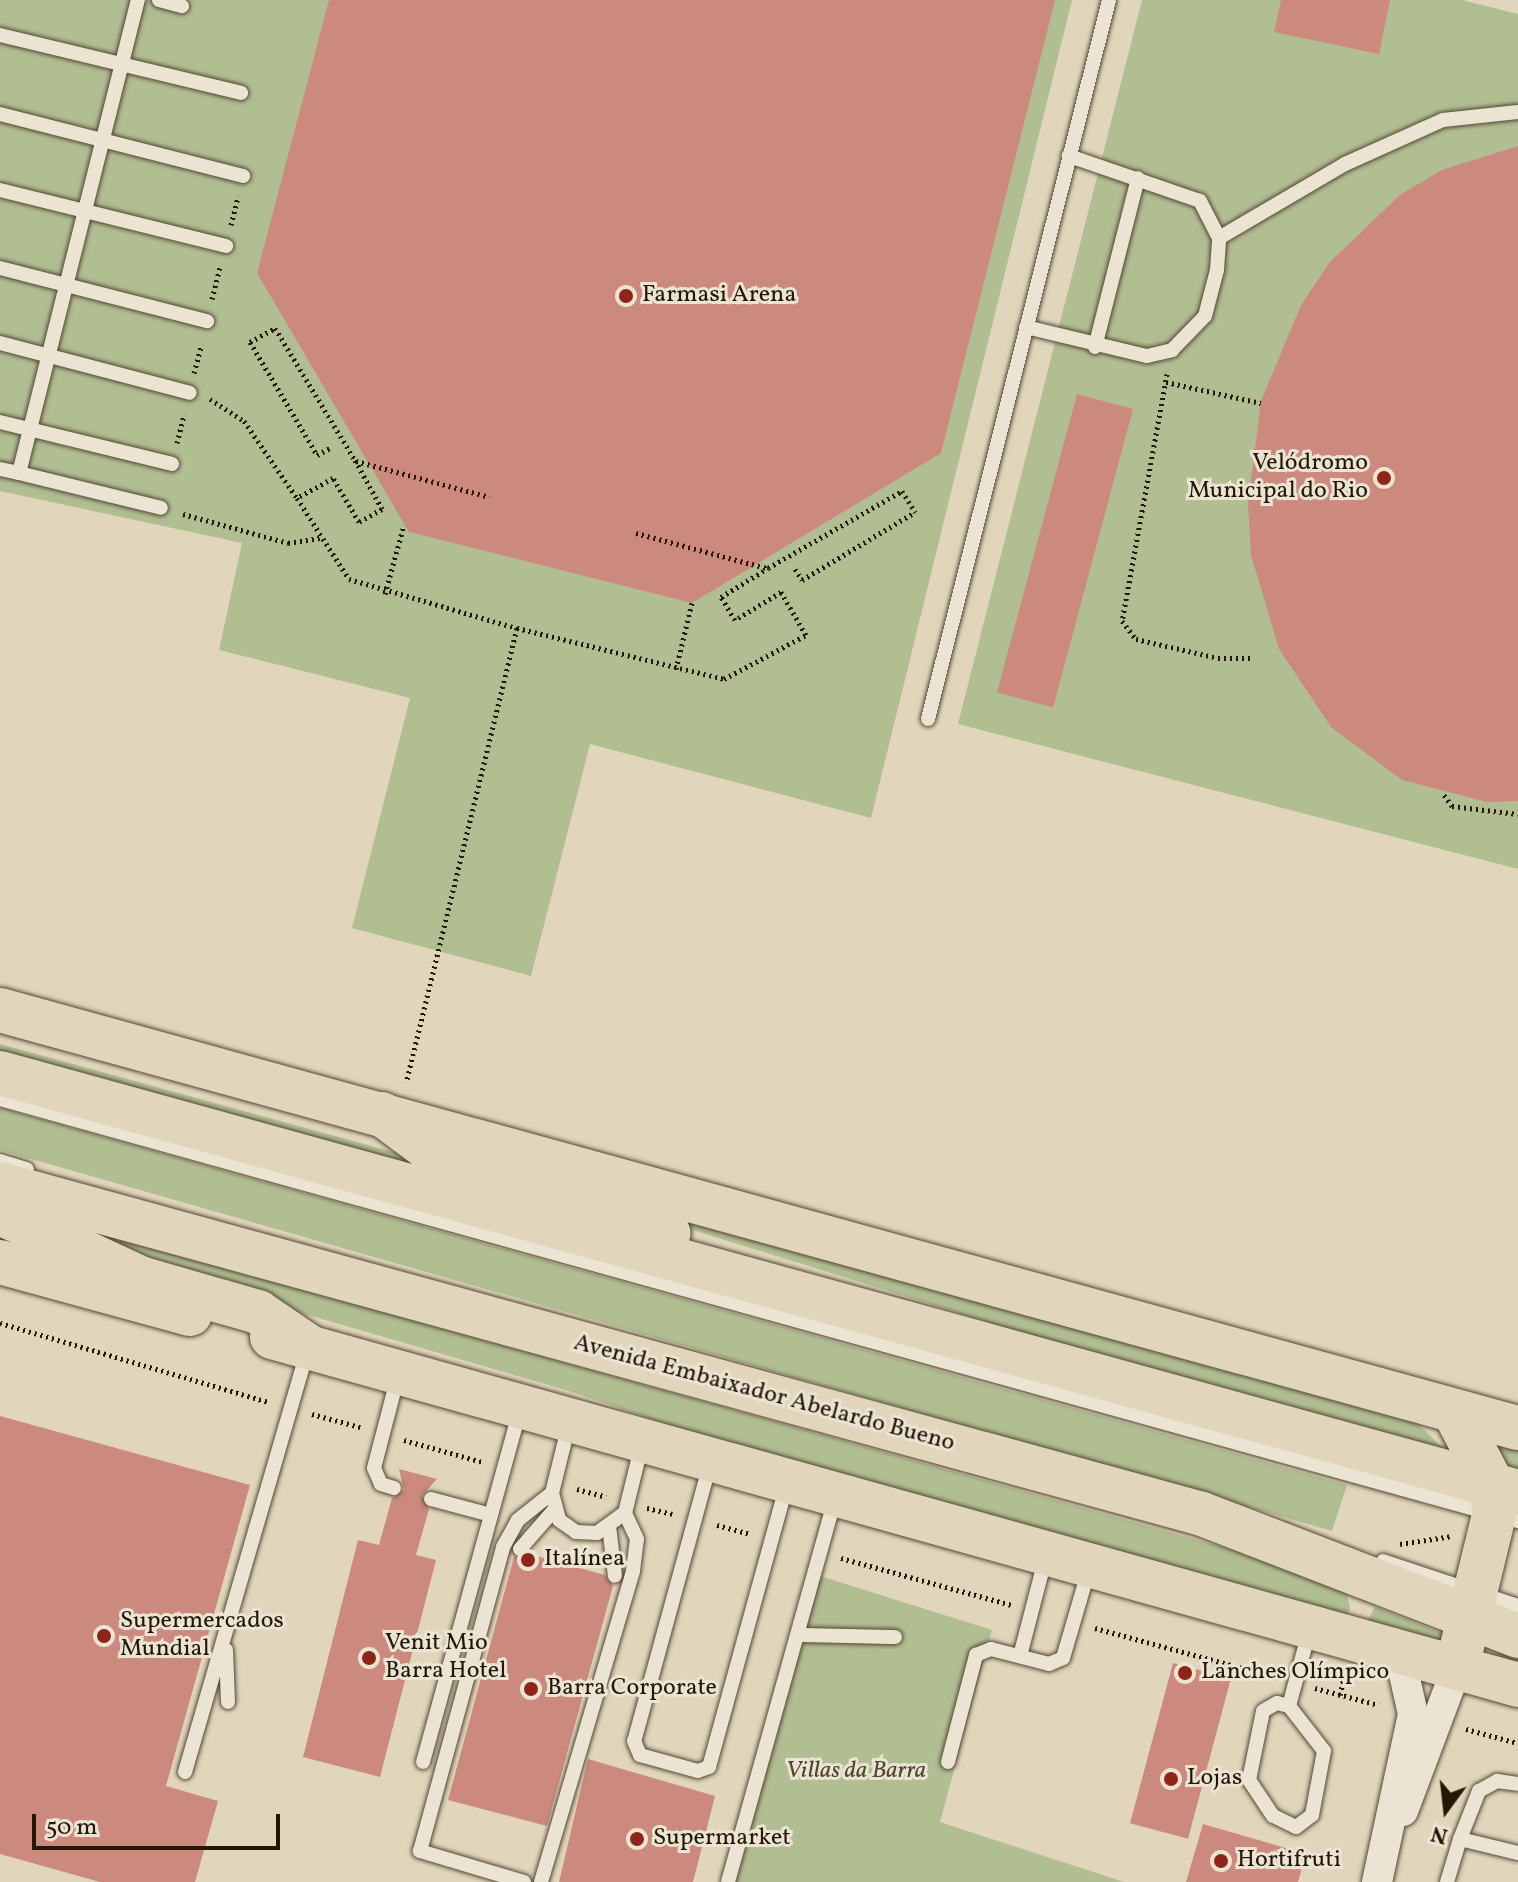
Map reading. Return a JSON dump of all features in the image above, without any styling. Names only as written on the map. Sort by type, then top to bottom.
[{"type":"main road","points":[[0,1010],[393,1103],[1518,1428]]},
{"type":"main road","points":[[0,1073],[1014,1350],[1498,1510]]},
{"type":"main road","points":[[393,1103],[433,1152],[673,1234],[926,1307],[1014,1350]]},
{"type":"main road","name":"Avenida Embaixador Abelardo Bueno","points":[[0,1184],[1202,1514],[1488,1606],[1518,1636]]},
{"type":"main road","points":[[0,1213],[143,1279],[258,1312],[308,1346]]},
{"type":"main road","points":[[0,1262],[1518,1685]]},
{"type":"main road","points":[[1454,1411],[1498,1510],[1488,1606],[1457,1667]]},
{"type":"street","points":[[1377,1882],[1390,1838],[1413,1714],[1399,1652]]},
{"type":"street","points":[[1390,1838],[1430,1751],[1457,1667]]},
{"type":"lane","points":[[19,473],[138,0]]},
{"type":"lane","points":[[159,0],[182,6]]},
{"type":"lane","points":[[928,719],[1109,0]]},
{"type":"lane","points":[[0,35],[241,93]]},
{"type":"lane","points":[[1219,238],[1345,164],[1443,120],[1518,112]]},
{"type":"lane","points":[[0,114],[243,176]]},
{"type":"lane","points":[[1026,327],[1095,347],[1147,356],[1172,350],[1205,316],[1219,238],[1200,201],[1069,156]]},
{"type":"lane","points":[[1095,347],[1138,178]]},
{"type":"lane","points":[[0,190],[226,246]]},
{"type":"lane","points":[[0,268],[207,321]]},
{"type":"lane","points":[[0,343],[190,393]]},
{"type":"lane","points":[[0,422],[172,464]]},
{"type":"lane","points":[[0,469],[161,508]]},
{"type":"lane","points":[[0,1099],[1498,1510]]},
{"type":"lane","points":[[0,1161],[46,1174]]},
{"type":"lane","points":[[548,1315],[1289,1527]]},
{"type":"lane","points":[[185,1772],[308,1346]]},
{"type":"lane","points":[[394,1488],[381,1484],[374,1468],[399,1372]]},
{"type":"lane","points":[[423,1762],[521,1406]]},
{"type":"lane","points":[[570,1420],[552,1493],[554,1510],[576,1532],[609,1526],[625,1513],[643,1439]]},
{"type":"lane","points":[[712,1460],[634,1741],[640,1755],[698,1771],[709,1767],[788,1481]]},
{"type":"lane","points":[[524,1882],[420,1851],[503,1547],[518,1520],[552,1493]]},
{"type":"lane","points":[[728,1882],[836,1494]]},
{"type":"lane","points":[[431,1499],[491,1515]]},
{"type":"lane","points":[[520,1549],[554,1510]]},
{"type":"lane","points":[[541,1882],[633,1571],[637,1539],[625,1513]]},
{"type":"lane","points":[[609,1526],[615,1576]]},
{"type":"lane","points":[[1359,1552],[1488,1606]]},
{"type":"lane","points":[[1020,1656],[1047,1554]]},
{"type":"lane","points":[[948,1762],[976,1655],[991,1649],[1049,1664],[1063,1658],[1090,1565]]},
{"type":"lane","points":[[1289,1706],[1310,1628]]},
{"type":"lane","points":[[226,1634],[228,1702]]},
{"type":"lane","points":[[798,1635],[895,1637]]},
{"type":"lane","points":[[1289,1706],[1324,1751],[1312,1815],[1296,1827],[1273,1816],[1249,1780],[1263,1711],[1289,1706]]},
{"type":"lane","points":[[1447,1882],[1479,1791],[1497,1781],[1518,1784]]},
{"type":"lane","points":[[1460,1839],[1518,1853]]},
{"type":"path","points":[[297,498],[333,478],[359,522],[382,509],[275,328],[250,342],[317,455],[330,448]]},
{"type":"path","points":[[1172,350],[1122,621],[1136,639],[1218,658],[1251,658]]},
{"type":"path","points":[[1166,382],[1261,403]]},
{"type":"path","points":[[190,393],[244,421],[349,579],[385,594],[724,679],[806,635],[781,592],[735,620],[721,597],[902,491],[915,512],[802,580],[795,569]]},
{"type":"path","points":[[355,460],[489,497]]},
{"type":"path","points":[[161,508],[288,543],[321,538]]},
{"type":"path","points":[[385,594],[404,525]]},
{"type":"path","points":[[636,533],[768,568]]},
{"type":"path","points":[[676,669],[692,603]]},
{"type":"path","points":[[393,1103],[517,628]]},
{"type":"path","points":[[1444,795],[1452,806],[1518,814]]},
{"type":"path","points":[[1396,1549],[1428,1534],[1498,1510]]},
{"type":"green space","points":[[0,0],[1072,0],[871,818],[590,744],[531,976],[352,928],[410,698],[219,650],[242,543],[0,491]]},
{"type":"green space","points":[[1142,0],[1462,0],[1518,14],[1518,869],[958,724]]},
{"type":"green space","points":[[0,1044],[528,1189],[587,1210],[0,1055]]},
{"type":"green space","points":[[0,1108],[1347,1485],[1332,1531],[0,1150]]},
{"type":"green space","points":[[633,1204],[1412,1418],[1450,1455],[1270,1410],[648,1216]]},
{"type":"green space","points":[[63,1222],[1247,1554],[1347,1594],[1350,1608],[1347,1617],[796,1468],[569,1391],[171,1275]]},
{"type":"green space","points":[[1492,1444],[1518,1448],[1518,1480],[1509,1477]]},
{"type":"green space","name":"Villas da Barra","points":[[817,1575],[992,1630],[940,1822],[1124,1882],[725,1882]]},
{"type":"green space","points":[[1375,1607],[1444,1634],[1445,1644],[1366,1624]]},
{"type":"building","name":"Farmasi Arena","points":[[329,0],[1055,0],[941,453],[692,603],[409,532],[257,273]]},
{"type":"building","points":[[1281,0],[1390,0],[1379,54],[1274,32]]},
{"type":"building","name":"Velódromo Municipal do Rio","points":[[1518,146],[1518,801],[1487,802],[1402,780],[1331,727],[1279,649],[1251,555],[1248,504],[1261,401],[1301,305],[1330,262],[1401,194],[1442,170]]},
{"type":"building","points":[[1077,394],[1133,409],[1053,707],[997,692]]},
{"type":"building","name":"Supermercados Mundial","points":[[0,1416],[250,1485],[166,1786],[218,1801],[195,1882],[100,1882],[0,1854]]},
{"type":"building","name":"Venit Mio Barra Hotel","points":[[399,1469],[437,1479],[422,1496],[429,1509],[416,1555],[436,1560],[380,1777],[303,1757],[358,1540],[379,1545],[392,1498],[404,1490]]},
{"type":"building","name":"Barra Corporate","points":[[529,1554],[605,1575],[613,1586],[547,1826],[448,1800],[514,1557]]},
{"type":"building","name":"Lojas","points":[[1173,1663],[1231,1679],[1188,1839],[1130,1823]]},
{"type":"building","name":"Supermarket","points":[[588,1759],[715,1796],[693,1882],[559,1882]]},
{"type":"building","points":[[1203,1824],[1306,1854],[1298,1882],[1186,1882]]},
{"type":"place","name":"Farmasi Arena","points":[[626,296]]},
{"type":"place","name":"Velódromo Municipal do Rio","points":[[1384,478]]},
{"type":"place","name":"Italínea","points":[[528,1560]]},
{"type":"place","name":"Supermercados Mundial","points":[[104,1636]]},
{"type":"place","name":"Venit Mio Barra Hotel","points":[[369,1658]]},
{"type":"place","name":"Lanches Olímpico","points":[[1185,1673]]},
{"type":"place","name":"Barra Corporate","points":[[531,1689]]},
{"type":"place","name":"Lojas","points":[[1171,1779]]},
{"type":"place","name":"Supermarket","points":[[637,1839]]},
{"type":"place","name":"Hortifruti","points":[[1221,1861]]}]
